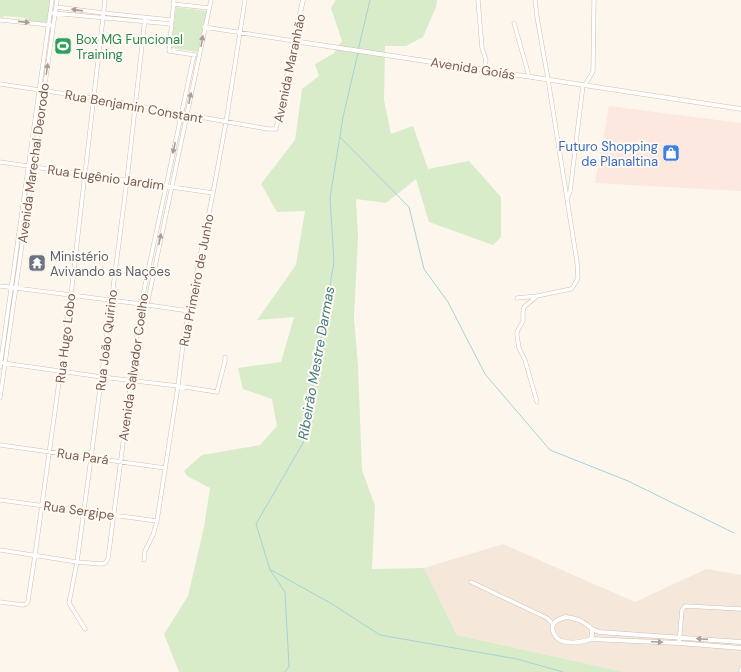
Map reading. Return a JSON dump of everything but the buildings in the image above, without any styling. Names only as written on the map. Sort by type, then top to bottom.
[{"type":"street","name":"Avenida Marechal Deorodo","points":[[31,166],[39,90],[52,0]]},
{"type":"street","name":"Avenida Marechal Deorodo","points":[[0,398],[1,364],[57,0]]},
{"type":"street","name":"Rua Hugo Lobo","points":[[0,602],[23,605],[28,601],[61,371],[105,0]]},
{"type":"street","name":"Avenida Salvador Coelho","points":[[147,305],[186,114],[200,56],[204,27],[211,0]]},
{"type":"street","name":"Rua Primeiro de Junho","points":[[144,560],[145,550],[158,521],[184,335],[226,122],[245,0]]},
{"type":"street","name":"Avenida Maranhão","points":[[268,130],[276,129],[303,0]]},
{"type":"street","points":[[478,0],[482,48],[486,60],[484,69]]},
{"type":"street","points":[[517,298],[537,296],[571,289],[578,278],[577,262],[548,79],[536,17],[535,0]]},
{"type":"street","points":[[567,199],[570,192],[584,85],[592,75],[593,71],[594,0]]},
{"type":"street","points":[[200,56],[169,51],[174,2],[209,8]]},
{"type":"street","points":[[56,7],[103,15],[171,22]]},
{"type":"street","points":[[50,12],[103,15]]},
{"type":"street","points":[[0,20],[53,25]]},
{"type":"street","name":"Rua João Quirino","points":[[85,629],[69,603],[77,562],[102,377],[127,180],[145,20]]},
{"type":"street","points":[[514,23],[529,76]]},
{"type":"street","name":"Avenida Goiás","points":[[204,27],[741,108]]},
{"type":"street","name":"Avenida Salvador Coelho","points":[[77,562],[105,564],[108,559],[141,304],[194,55]]},
{"type":"street","name":"Rua Benjamin Constant","points":[[0,84],[136,105],[268,130]]},
{"type":"street","name":"Rua Eugênio Jardim","points":[[0,162],[213,193]]},
{"type":"street","points":[[0,286],[189,311]]},
{"type":"street","points":[[537,296],[524,307],[523,321],[517,332],[519,348],[525,360],[537,402]]},
{"type":"street","points":[[1,364],[217,392],[225,357]]},
{"type":"street","name":"Rua Pará","points":[[0,445],[166,468]]},
{"type":"street","name":"Rua Sergipe","points":[[0,500],[158,521]]},
{"type":"street","points":[[0,550],[77,562]]},
{"type":"street","points":[[471,582],[547,618],[553,624]]},
{"type":"street","points":[[679,640],[682,610],[685,606],[741,609]]},
{"type":"street","points":[[741,642],[679,640],[639,641],[591,639],[579,642],[569,642],[557,638],[552,628],[553,624],[559,619],[566,617],[577,618],[585,622],[592,629],[599,632],[640,635],[679,640],[727,647],[741,648]]},
{"type":"street","points":[[591,639],[592,629]]},
{"type":"street","points":[[639,641],[640,635]]},
{"type":"street","points":[[727,641],[727,647]]},
{"type":"shaded area","name":"Futuro Shopping de Planaltina","points":[[609,106],[741,123],[741,191],[595,183]]},
{"type":"shaded area","points":[[503,544],[635,602],[706,569],[741,575],[741,672],[624,672],[457,635],[424,568]]},
{"type":"green space","points":[[0,0],[50,0],[47,23],[27,21],[25,18],[0,17]]},
{"type":"green space","points":[[336,0],[437,0],[436,7],[423,37],[406,46],[385,46],[384,100],[391,134],[413,126],[428,169],[469,161],[501,197],[501,237],[493,245],[429,222],[416,179],[386,203],[356,199],[358,237],[354,318],[358,366],[362,470],[375,506],[372,569],[424,568],[457,635],[624,672],[179,672],[164,634],[188,596],[204,527],[210,488],[187,476],[184,471],[202,455],[260,445],[277,426],[272,399],[243,389],[238,368],[281,362],[294,317],[257,320],[296,265],[305,211],[277,212],[261,184],[295,140],[302,89],[319,76],[315,64],[333,54],[342,41],[331,8]]},
{"type":"green space","points":[[176,7],[207,11],[198,52],[171,48]]},
{"type":"waterway","name":"Ribeirão Mestre Darmas","points":[[358,50],[370,0]]},
{"type":"waterway","name":"Ribeirão Mestre Darmas","points":[[285,672],[289,666],[285,592],[270,570],[256,524],[303,443],[334,262],[330,198],[343,117],[358,53]]},
{"type":"waterway","points":[[340,137],[409,207],[424,269],[448,302],[485,374],[550,450],[628,481],[734,533]]},
{"type":"waterway","name":"Ribeirão Mestre Darmas","points":[[271,570],[332,604],[380,635],[517,659],[563,672]]},
{"type":"place","name":"Box MG Funcional Training","points":[[63,46]]},
{"type":"place","name":"Futuro Shopping de Planaltina","points":[[671,153]]},
{"type":"place","name":"Ministério Avivando as Nações","points":[[37,263]]}]
